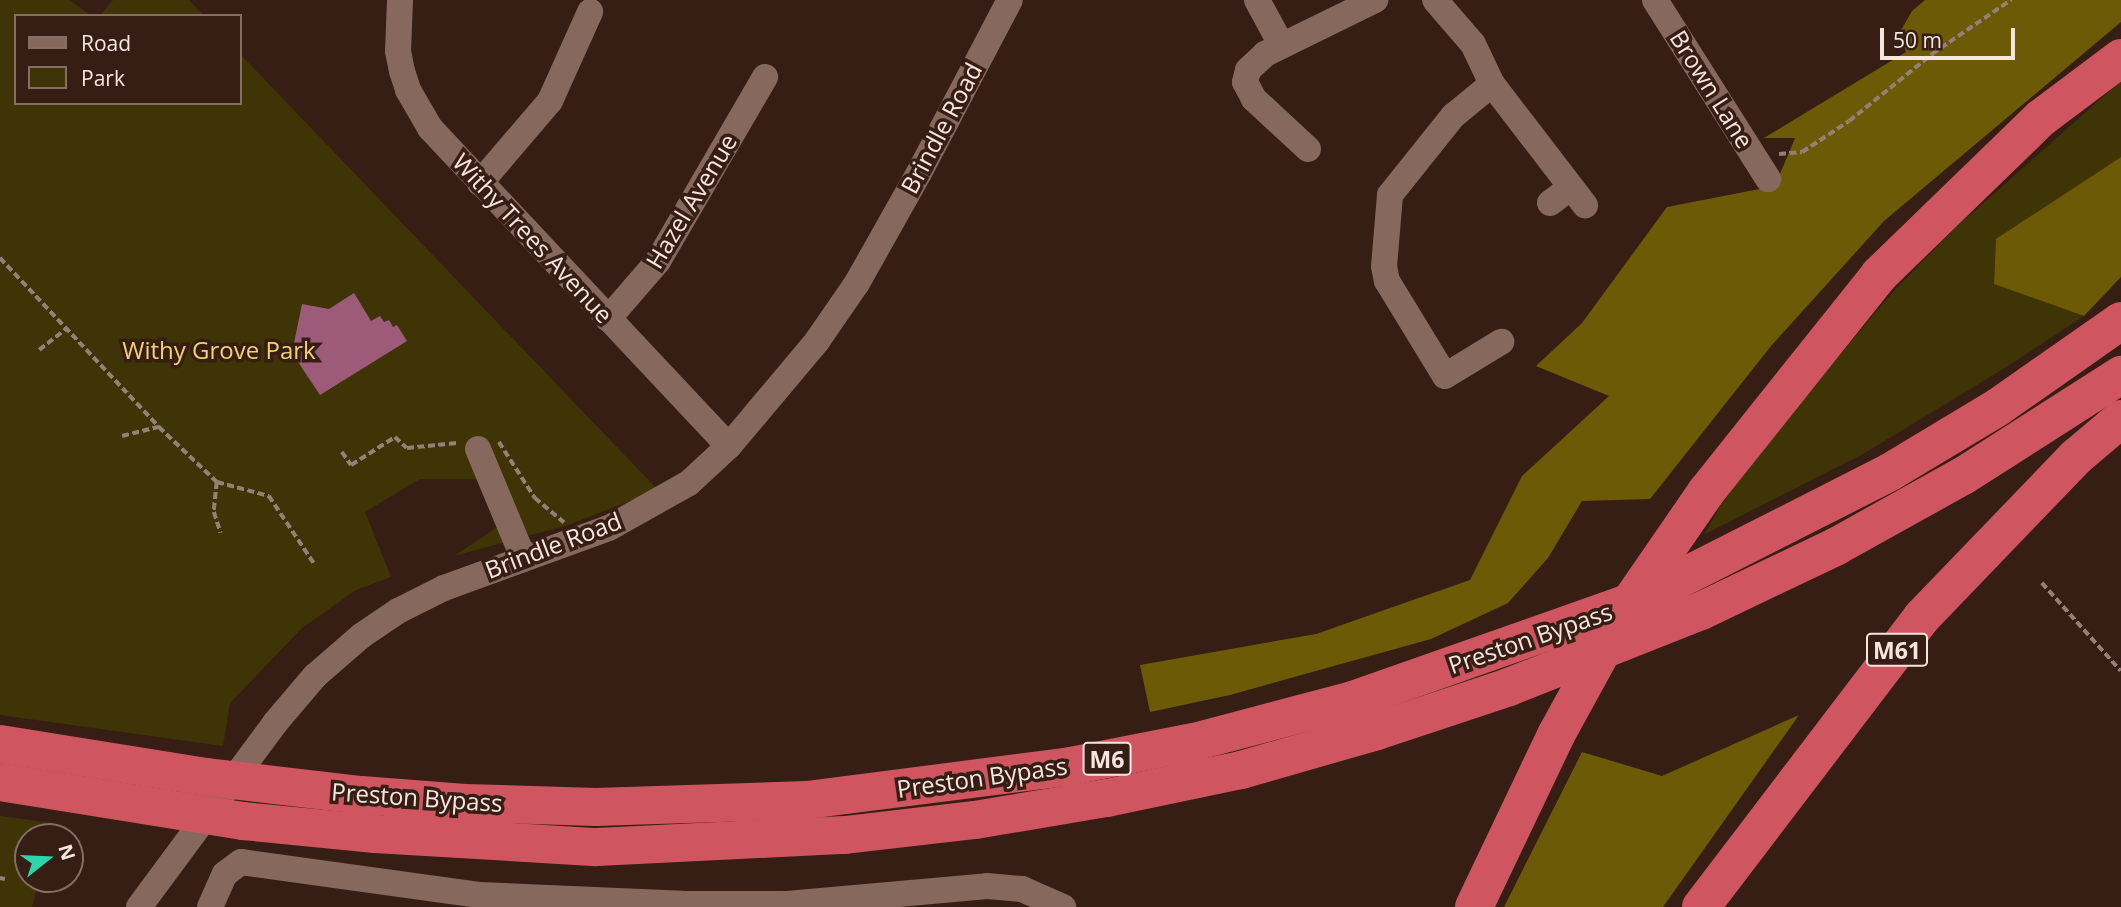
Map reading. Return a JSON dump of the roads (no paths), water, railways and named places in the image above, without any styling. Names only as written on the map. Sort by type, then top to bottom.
[{"type":"highway","points":[[1474,907],[1556,735],[1624,611],[1706,492],[1879,275],[2040,118],[2121,58]]},
{"type":"highway","name":"Preston Bypass","points":[[0,744],[207,777],[361,795],[465,803],[596,807],[807,800],[1066,767],[1194,743],[1353,700],[1640,599],[1890,471],[1998,407],[2121,321]]},
{"type":"highway","name":"Preston Bypass","points":[[0,782],[257,822],[375,834],[597,846],[845,835],[975,820],[1107,798],[1241,770],[1388,727],[1509,687],[1701,611],[1837,546],[1963,476],[2121,375]]},
{"type":"highway","name":"M61","points":[[1701,907],[1922,617],[2076,457],[2121,419]]},
{"type":"street","name":"Withy Trees Avenue","points":[[400,0],[398,51],[408,90],[430,128],[729,446]]},
{"type":"street","name":"Brindle Road","points":[[143,902],[275,723],[336,656],[398,611],[444,588],[523,557],[609,528],[688,483],[729,446],[817,341],[857,283],[919,173],[1010,0]]},
{"type":"street","points":[[1256,0],[1273,50]]},
{"type":"street","points":[[1308,149],[1248,90],[1246,75],[1252,64],[1273,50],[1376,0]]},
{"type":"street","points":[[1435,0],[1473,44],[1492,84],[1569,199]]},
{"type":"street","name":"Brown Lane","points":[[1655,0],[1762,168]]},
{"type":"street","points":[[480,183],[531,128],[550,101],[590,12]]},
{"type":"street","name":"Hazel Avenue","points":[[608,318],[658,261],[765,77]]},
{"type":"street","points":[[1492,84],[1453,116],[1390,195],[1375,244],[1387,281],[1445,376],[1501,342]]},
{"type":"street","points":[[476,441],[523,557]]},
{"type":"street","points":[[210,907],[225,874],[241,862],[480,895],[682,904],[788,904],[987,887],[1022,889],[1063,907]]},
{"type":"park label","name":"Withy Grove Park","points":[[219,350]]}]
